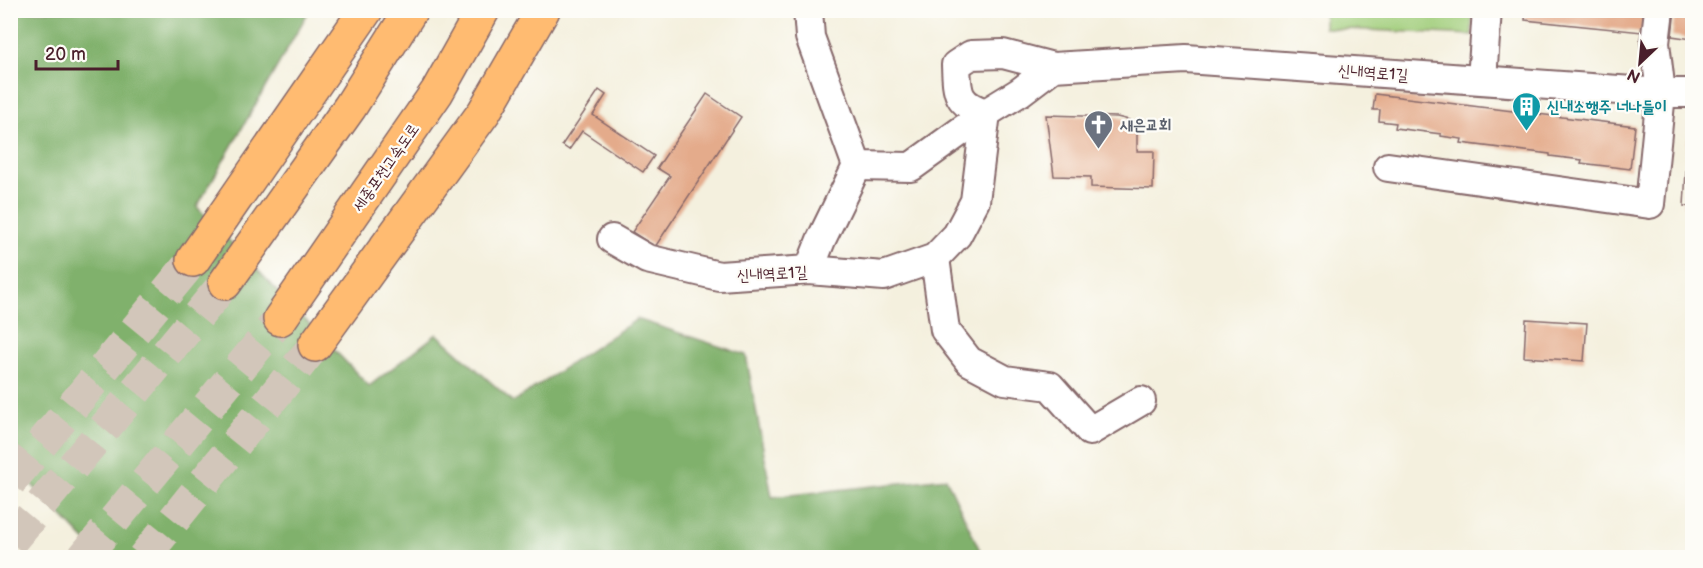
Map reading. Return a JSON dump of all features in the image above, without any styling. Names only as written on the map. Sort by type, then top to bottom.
[{"type":"highway","points":[[193,260],[366,10]]},
{"type":"highway","points":[[225,283],[350,107],[411,10]]},
{"type":"highway","name":"세종포천고속도로","points":[[280,319],[437,92],[483,10]]},
{"type":"highway","points":[[315,345],[483,112],[543,10]]},
{"type":"street","points":[[808,10],[810,37],[857,166],[820,240],[809,270]]},
{"type":"street","points":[[1482,80],[1487,10]]},
{"type":"street","points":[[1388,166],[1650,204],[1661,93],[1655,44],[1659,10]]},
{"type":"street","name":"신내역로1길","points":[[612,239],[647,259],[719,276],[809,270],[884,276],[935,258],[957,235],[975,201],[986,113],[970,108],[957,90],[956,65],[971,55],[1003,54],[1053,68],[1186,59],[1661,93],[1692,93]]},
{"type":"street","points":[[857,166],[911,167],[1053,68]]},
{"type":"street","points":[[935,258],[945,330],[969,361],[1005,380],[1050,386],[1090,432],[1141,400]]},
{"type":"green space","points":[[11,11],[309,11],[197,207],[369,386],[437,334],[513,402],[637,319],[746,355],[772,497],[946,478],[983,557],[101,557],[11,463]]},
{"type":"green space","points":[[1324,11],[1472,11],[1472,35],[1324,28]]},
{"type":"building","points":[[1526,10],[1644,10],[1642,32],[1525,20]]},
{"type":"building","points":[[1675,10],[1692,10],[1692,39],[1672,36]]},
{"type":"building","points":[[599,90],[606,95],[593,115],[654,156],[643,172],[582,131],[569,150],[562,145]]},
{"type":"building","points":[[707,94],[741,117],[655,247],[632,232],[670,176],[657,168]]},
{"type":"building","name":"신내소행주 너나들이","points":[[1375,94],[1635,126],[1630,169],[1581,163],[1582,160],[1550,156],[1550,154],[1461,143],[1462,139],[1441,136],[1441,134],[1395,128],[1396,123],[1379,121],[1380,110],[1373,110]]},
{"type":"building","points":[[1046,115],[1117,117],[1129,120],[1137,132],[1137,151],[1154,151],[1153,189],[1091,187],[1091,177],[1054,176]]},
{"type":"building","points":[[1688,137],[1692,137],[1692,207],[1684,206]]},
{"type":"building","points":[[1526,319],[1587,323],[1584,361],[1524,357]]},
{"type":"tunnel","points":[[10,482],[193,260]]},
{"type":"tunnel","points":[[10,542],[225,283]]},
{"type":"tunnel","points":[[83,558],[280,319]]},
{"type":"tunnel","points":[[143,558],[315,345]]},
{"type":"place","name":"신내소행주 너나들이","points":[[1526,132]]},
{"type":"place","name":"새은교회","points":[[1099,150]]}]
